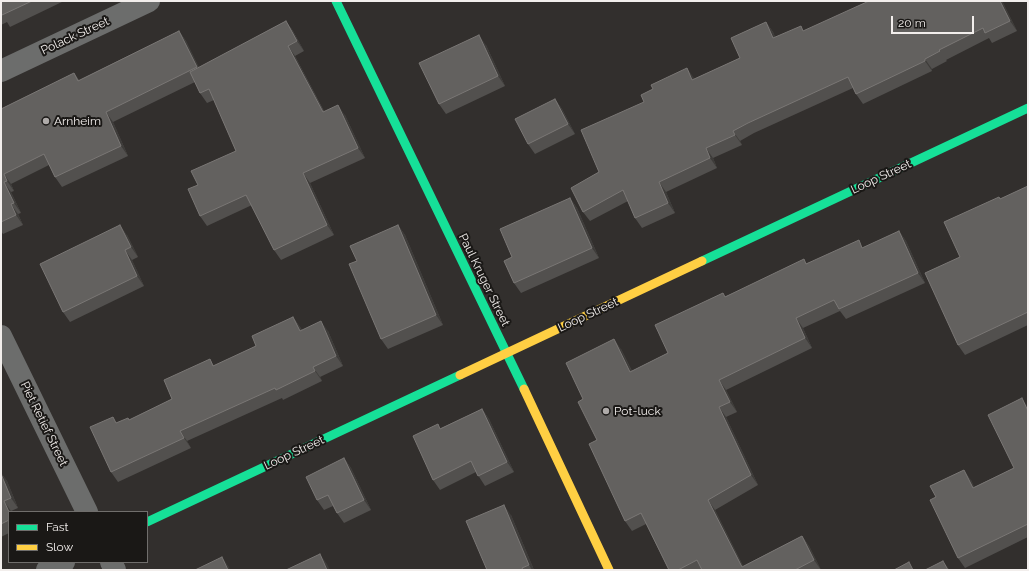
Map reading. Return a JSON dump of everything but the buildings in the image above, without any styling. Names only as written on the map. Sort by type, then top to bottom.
[{"type":"street","name":"Polack Street","points":[[1,71],[149,1]]},
{"type":"street","name":"Paul Kruger Street","points":[[336,1],[507,353],[609,570]]},
{"type":"street","name":"Loop Street","points":[[148,522],[1028,108]]},
{"type":"street","name":"Piet Retief Street","points":[[1,336],[88,511]]},
{"type":"street","points":[[47,570],[62,563]]},
{"type":"traffic: fast","points":[[336,1],[524,389]]},
{"type":"traffic: fast","points":[[702,261],[1028,108]]},
{"type":"traffic: fast","points":[[148,522],[460,375]]},
{"type":"traffic: slow","points":[[460,375],[702,261]]},
{"type":"traffic: slow","points":[[524,389],[609,570]]},
{"type":"place","name":"Arnheim","points":[[46,121]]},
{"type":"place","name":"Pot-luck","points":[[606,411]]}]
